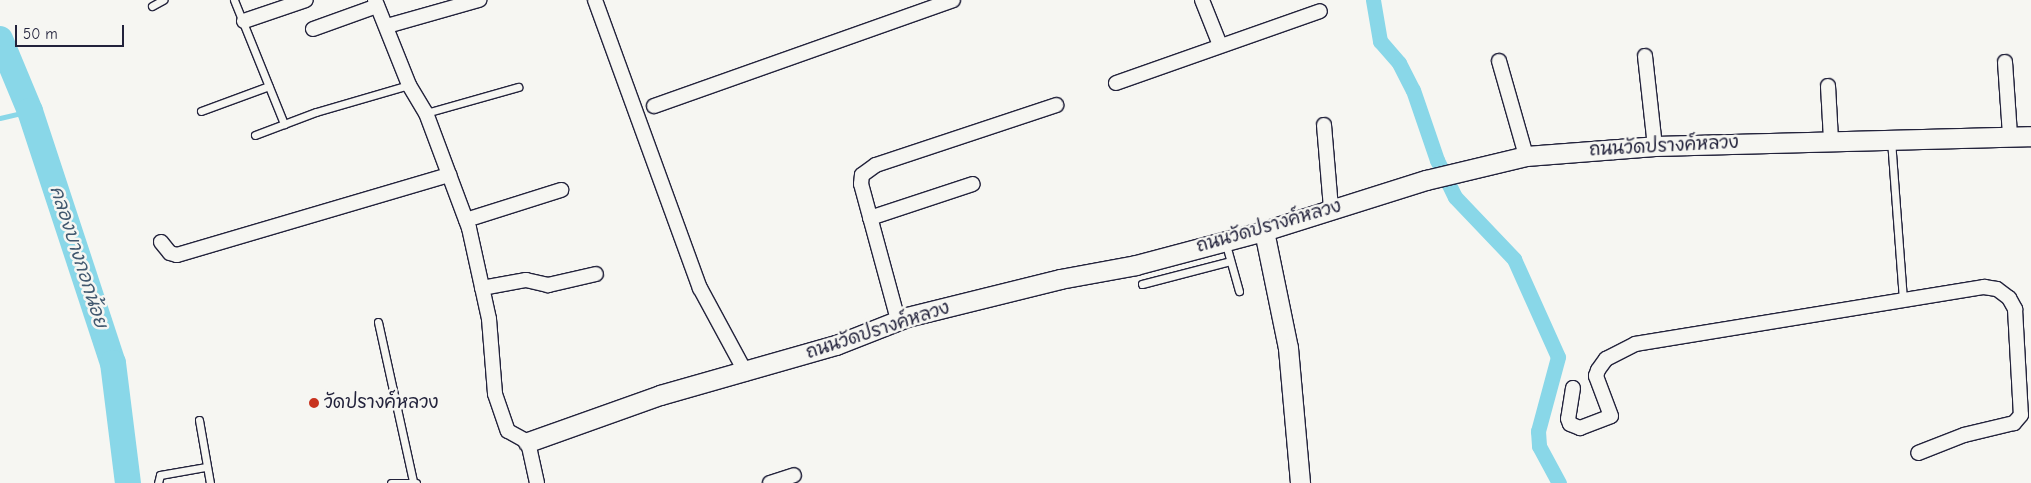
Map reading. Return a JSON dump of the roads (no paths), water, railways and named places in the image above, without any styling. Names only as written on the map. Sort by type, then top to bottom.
[{"type":"street","points":[[244,21],[306,0]]},
{"type":"street","points":[[387,26],[479,0]]},
{"type":"street","points":[[595,0],[700,288],[746,373]]},
{"type":"street","points":[[654,106],[954,0]]},
{"type":"street","points":[[1202,0],[1220,45]]},
{"type":"street","points":[[313,29],[376,3],[387,26],[409,85],[426,113],[466,220],[482,288],[496,394],[508,432],[528,442],[537,483]]},
{"type":"street","points":[[1116,83],[1320,11]]},
{"type":"street","points":[[1645,56],[1655,146]]},
{"type":"street","points":[[1499,60],[1526,156]]},
{"type":"street","points":[[2005,62],[2010,136]]},
{"type":"street","points":[[1828,86],[1832,140]]},
{"type":"street","points":[[898,320],[861,184],[866,170],[1056,105]]},
{"type":"street","points":[[1324,125],[1332,209]]},
{"type":"street","name":"ถนนวัดปรางค์หลวง","points":[[528,442],[660,395],[746,373],[898,320],[1264,231],[1450,173],[1526,156],[1655,146],[2031,136]]},
{"type":"street","points":[[161,242],[170,253],[177,255],[449,175]]},
{"type":"street","points":[[870,218],[973,184]]},
{"type":"street","points":[[466,220],[561,190]]},
{"type":"street","points":[[1264,231],[1288,348],[1300,483]]},
{"type":"street","points":[[482,288],[526,280],[548,284],[596,274]]},
{"type":"street","points":[[1573,388],[1568,419],[1570,424],[1580,428],[1611,416],[1596,376],[1606,359],[1635,344],[1903,302],[1984,287],[1996,289],[2009,298],[2015,309],[2026,409],[2014,423],[1964,435],[1918,453]]},
{"type":"street","points":[[770,483],[794,476]]},
{"type":"lane","points":[[152,6],[163,0]]},
{"type":"lane","points":[[234,0],[284,124]]},
{"type":"lane","points":[[255,135],[284,124],[409,85]]},
{"type":"lane","points":[[201,112],[269,86]]},
{"type":"lane","points":[[426,113],[518,88]]},
{"type":"lane","points":[[1891,139],[1903,302]]},
{"type":"lane","points":[[1225,241],[1240,291]]},
{"type":"lane","points":[[1142,284],[1230,261]]},
{"type":"lane","points":[[378,322],[415,482],[391,483]]},
{"type":"lane","points":[[198,420],[210,483]]},
{"type":"lane","points":[[158,483],[160,475],[206,467]]},
{"type":"waterway","points":[[1373,0],[1380,41],[1399,63],[1413,90],[1437,160],[1455,197],[1514,259],[1558,357],[1538,431],[1539,446],[1559,483]]},
{"type":"waterway","name":"คลองบางกอกน้อย","points":[[0,39],[30,111],[113,363],[128,483]]},
{"type":"waterway","points":[[0,118],[30,111]]},
{"type":"place","name":"วัดปรางค์หลวง","points":[[314,403]]}]
